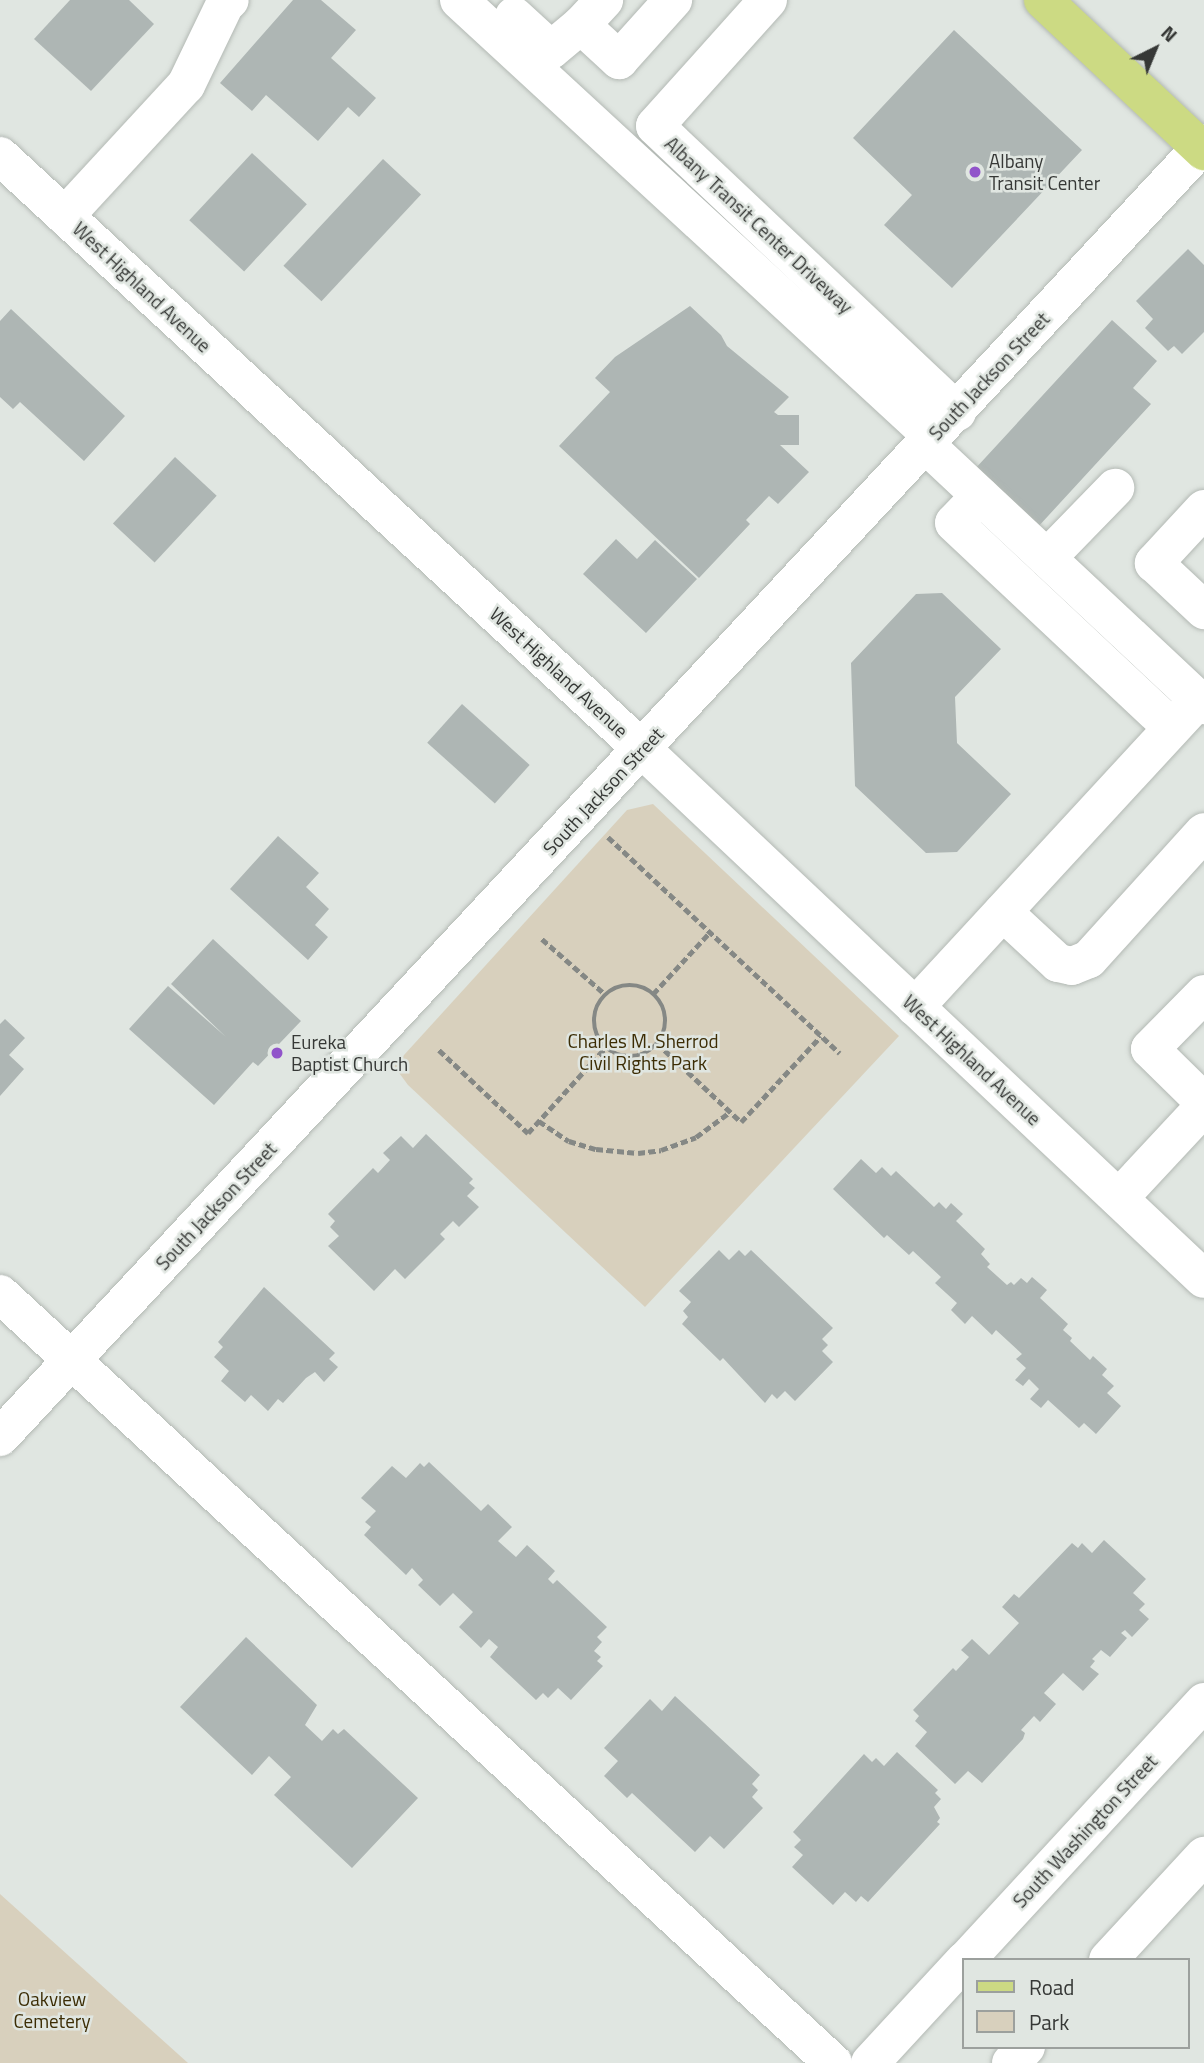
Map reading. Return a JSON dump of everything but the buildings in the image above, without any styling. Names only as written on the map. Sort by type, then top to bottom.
[{"type":"main road","points":[[1059,5],[1203,148]]},
{"type":"street","points":[[65,216],[186,85],[225,4],[230,0]]},
{"type":"street","points":[[459,0],[939,431],[980,495],[1201,703],[1172,728],[915,1007]]},
{"type":"street","points":[[496,0],[551,50],[593,13],[619,60],[673,0]]},
{"type":"street","name":"Albany Transit Center Driveway","points":[[768,0],[655,126],[939,431]]},
{"type":"street","name":"South Jackson Street","points":[[0,1437],[1203,148]]},
{"type":"street","name":"West Highland Avenue","points":[[0,156],[642,749],[1204,1279]]},
{"type":"street","points":[[1047,558],[1115,488]]},
{"type":"street","points":[[980,495],[954,523],[1172,728]]},
{"type":"street","points":[[1204,509],[1154,563],[1204,610]]},
{"type":"street","points":[[1003,912],[1058,963],[1072,966],[1089,959],[1204,832]]},
{"type":"street","points":[[1118,1198],[1204,1104],[1150,1049],[1204,994]]},
{"type":"street","points":[[0,1294],[833,2063]]},
{"type":"street","name":"South Washington Street","points":[[967,1958],[1204,1702]]},
{"type":"street","points":[[1110,1958],[1204,1856]]},
{"type":"street","name":"South Washington Street","points":[[870,2063],[962,1963]]},
{"type":"street","points":[[1011,2063],[1024,2049]]},
{"type":"path","points":[[587,808],[600,831],[840,1053]]},
{"type":"path","points":[[653,994],[710,932]]},
{"type":"path","points":[[542,939],[606,995]]},
{"type":"path","points":[[634,985],[653,994],[662,1006],[665,1017],[665,1028],[657,1043],[643,1055],[632,1057],[620,1055],[606,1047],[596,1032],[594,1020],[596,1009],[606,995],[622,986],[634,985]]},
{"type":"path","points":[[657,1043],[741,1122],[821,1035]]},
{"type":"path","points":[[439,1050],[528,1133],[606,1047]]},
{"type":"path","points":[[539,1121],[569,1141],[596,1149],[638,1153],[661,1150],[696,1137],[730,1112]]},
{"type":"green space","name":"Charles M. Sherrod Civil Rights Park","points":[[653,804],[899,1036],[645,1307],[408,1085],[394,1066],[627,810]]},
{"type":"green space","name":"Oakview Cemetery","points":[[0,1894],[188,2063],[0,2063]]},
{"type":"place","name":"Albany Transit Center","points":[[975,172]]},
{"type":"place","name":"Eureka Baptist Church","points":[[277,1053]]}]
